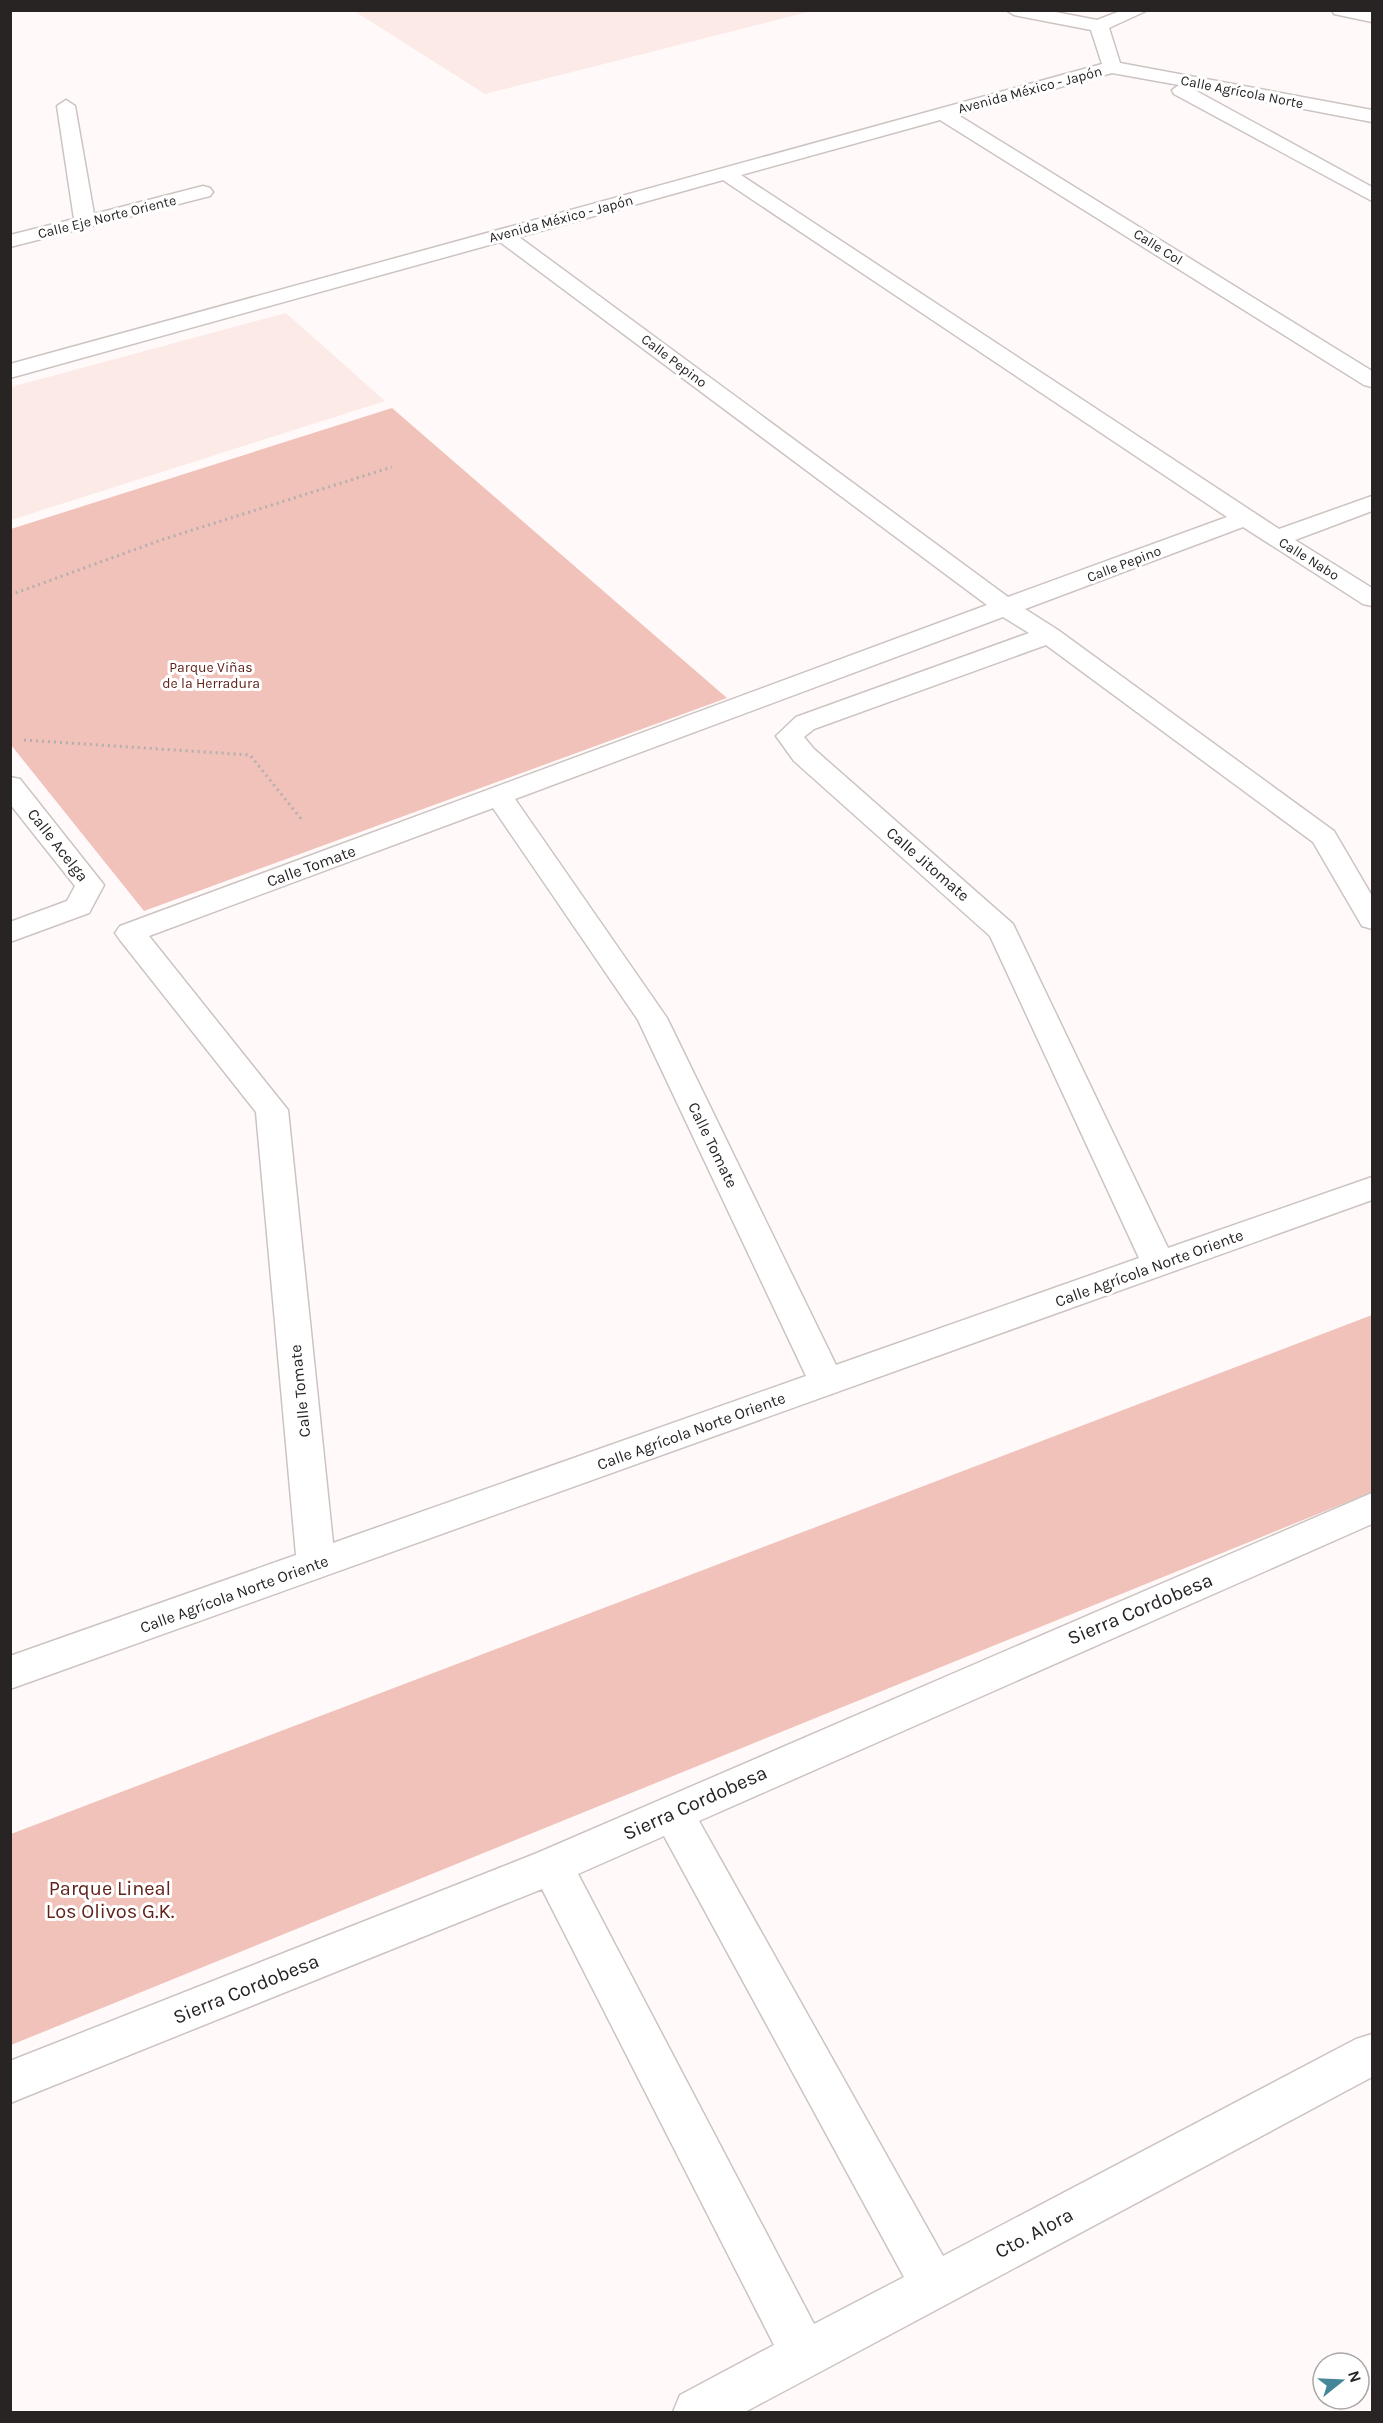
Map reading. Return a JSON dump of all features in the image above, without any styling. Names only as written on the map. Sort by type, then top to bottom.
[{"type":"street","points":[[1014,10],[1100,26],[1140,10]]},
{"type":"street","points":[[1340,10],[1372,16]]},
{"type":"street","points":[[1100,26],[1113,68]]},
{"type":"street","name":"Calle Agrícola Norte","points":[[1113,68],[1372,116]]},
{"type":"street","name":"Avenida México - Japón","points":[[10,370],[1113,68]]},
{"type":"street","points":[[1156,76],[1372,195]]},
{"type":"street","points":[[66,106],[85,222]]},
{"type":"street","name":"Calle Col","points":[[943,114],[1372,380]]},
{"type":"street","points":[[726,174],[1245,518]]},
{"type":"street","name":"Calle Eje Norte Oriente","points":[[10,241],[203,192]]},
{"type":"street","name":"Calle Pepino","points":[[503,235],[1008,609],[1245,518]]},
{"type":"street","points":[[1277,538],[1372,503]]},
{"type":"street","name":"Calle Nabo","points":[[1245,518],[1372,599]]},
{"type":"street","points":[[498,795],[1008,609],[1049,635],[1324,837],[1372,920]]},
{"type":"street","name":"Calle Jitomate","points":[[1049,635],[805,723],[789,736],[804,755],[1003,931],[1159,1264]]},
{"type":"street","name":"Calle Acelga","points":[[10,785],[90,885],[79,907],[10,933]]},
{"type":"street","name":"Calle Tomate","points":[[316,1564],[272,1110],[130,933],[498,795],[652,1018],[827,1383]]},
{"type":"street","name":"Calle Agrícola Norte Oriente","points":[[10,1673],[1372,1188]]},
{"type":"street","name":"Sierra Cordobesa","points":[[10,2082],[552,1866],[1372,1508]]},
{"type":"street","points":[[672,1812],[934,2286]]},
{"type":"street","points":[[552,1866],[805,2356]]},
{"type":"street","name":"Cto. Alora","points":[[697,2412],[1372,2054]]},
{"type":"path","points":[[10,595],[161,540],[392,466]]},
{"type":"path","points":[[22,740],[250,755],[332,859]]},
{"type":"shaded area","points":[[354,10],[812,11],[485,94]]},
{"type":"shaded area","points":[[286,313],[385,401],[11,520],[11,387]]},
{"type":"green space","name":"Parque Viñas de la Herradura","points":[[392,408],[727,698],[144,911],[11,745],[11,529]]},
{"type":"green space","name":"Parque Lineal Los Olivos G.K.","points":[[1372,1315],[1372,1492],[11,2045],[11,1834]]}]
